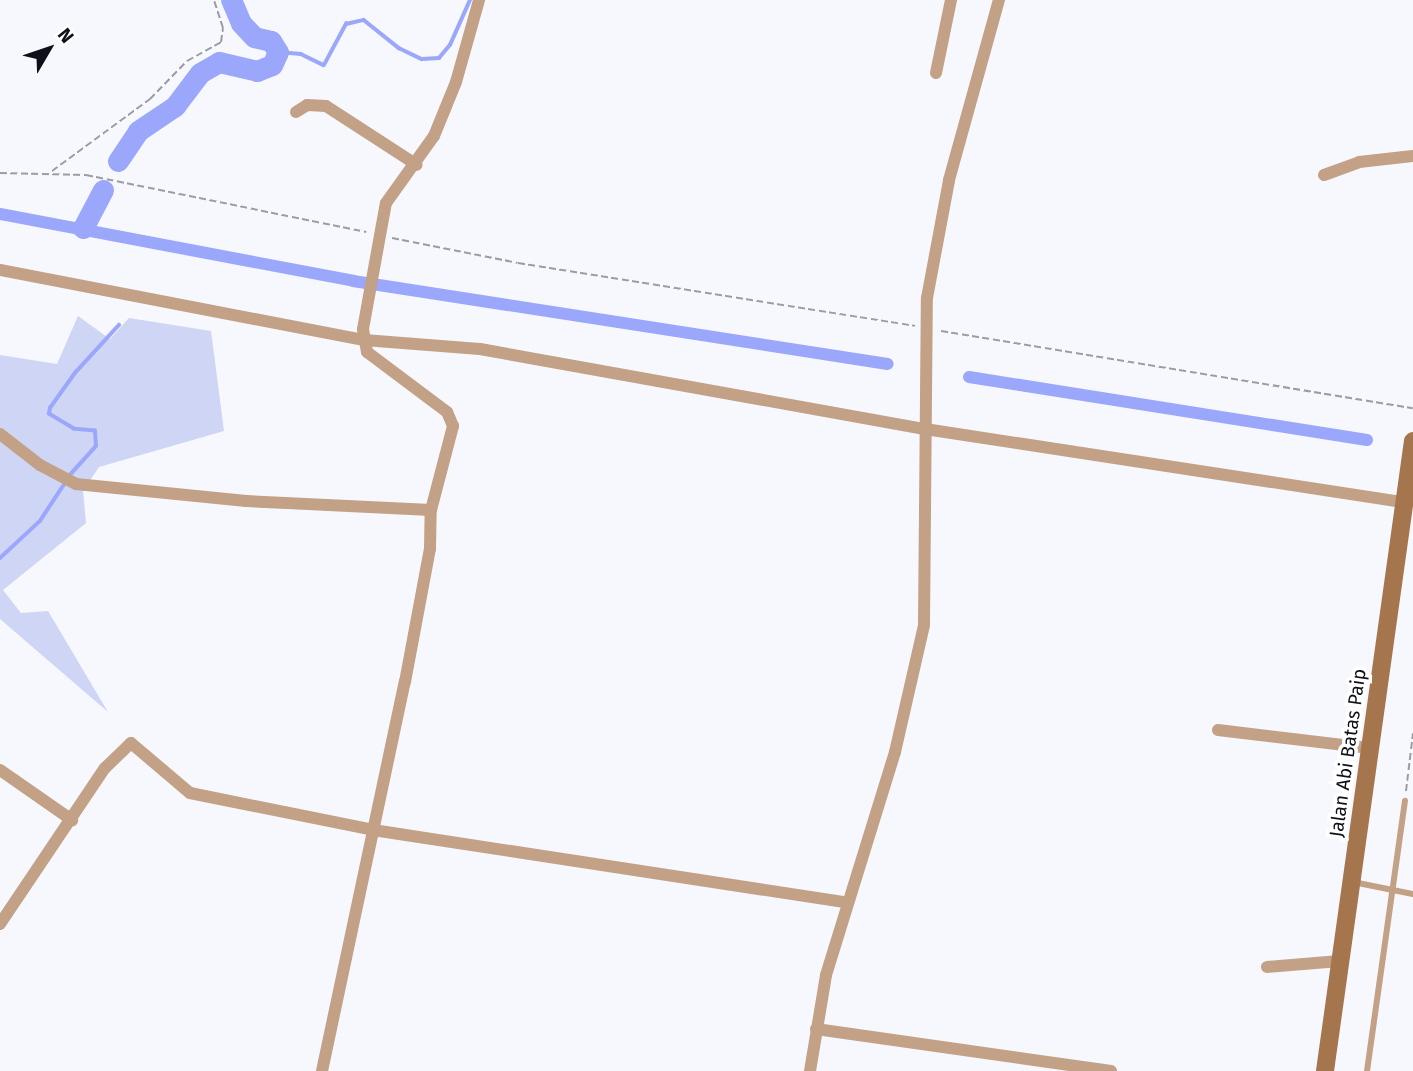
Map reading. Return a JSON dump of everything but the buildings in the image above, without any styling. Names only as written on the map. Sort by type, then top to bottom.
[{"type":"main road","name":"Jalan Abi Batas Paip","points":[[1325,1071],[1413,441]]},
{"type":"street","points":[[322,1071],[341,996],[420,605],[431,510],[452,436],[451,419],[372,358],[364,334],[386,203],[417,165],[456,82],[479,0]]},
{"type":"street","points":[[936,73],[951,0]]},
{"type":"street","points":[[810,1071],[816,1029],[845,902],[895,752],[924,625],[926,328],[934,247],[999,0]]},
{"type":"street","points":[[296,112],[307,105],[326,106],[417,165]]},
{"type":"street","points":[[1324,175],[1359,162],[1413,156]]},
{"type":"street","points":[[0,270],[364,334],[480,349],[925,429],[1405,498]]},
{"type":"street","points":[[0,434],[53,473],[76,484],[272,503],[431,510]]},
{"type":"street","points":[[1218,730],[1370,748]]},
{"type":"street","points":[[0,924],[117,752],[131,743],[190,793],[373,830],[845,902]]},
{"type":"street","points":[[0,770],[72,820]]},
{"type":"street","points":[[1267,967],[1340,961]]},
{"type":"street","points":[[816,1029],[1111,1071]]},
{"type":"lane","points":[[1367,1071],[1405,801]]},
{"type":"lane","points":[[1351,882],[1413,894]]},
{"type":"path","points":[[51,172],[150,99],[187,61],[221,42],[223,28],[214,0]]},
{"type":"path","points":[[0,173],[51,172],[518,263],[1413,408]]},
{"type":"path","points":[[1405,801],[1413,733]]},
{"type":"shaded area","points":[[78,316],[110,339],[129,318],[211,331],[224,431],[99,467],[83,491],[86,523],[3,590],[21,613],[48,611],[108,712],[0,619],[0,355],[57,364]]},
{"type":"waterway","points":[[118,161],[138,131],[175,106],[200,73],[219,62],[257,71],[272,65],[278,52],[271,41],[254,37],[241,23],[231,0]]},
{"type":"waterway","points":[[278,52],[301,54],[324,65],[346,24],[364,20],[399,48],[422,59],[439,58],[450,45],[470,0]]},
{"type":"waterway","points":[[83,228],[103,190]]},
{"type":"waterway","points":[[0,214],[353,281],[888,364]]},
{"type":"waterway","points":[[69,476],[96,446],[95,431],[74,429],[49,414],[50,408],[75,373],[119,325]]},
{"type":"waterway","points":[[969,377],[1367,440]]},
{"type":"waterway","points":[[0,558],[40,521],[65,483]]}]
